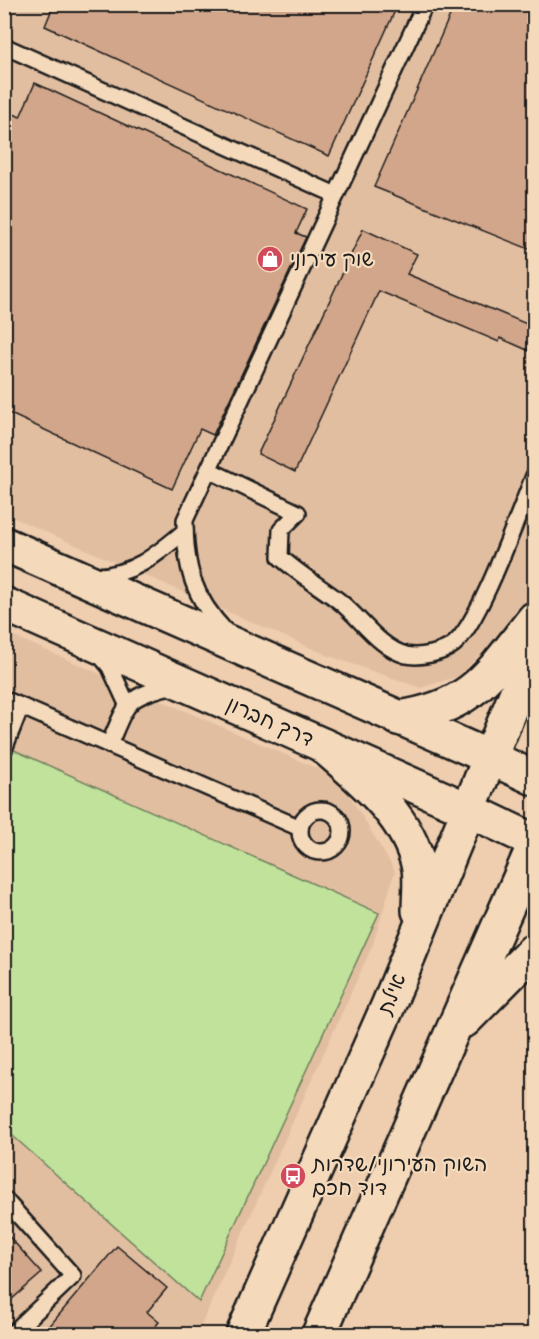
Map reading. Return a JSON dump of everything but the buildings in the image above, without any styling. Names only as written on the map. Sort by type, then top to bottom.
[{"type":"main road","points":[[4,544],[534,778]]},
{"type":"main road","name":"דרך חברון","points":[[4,604],[467,809],[534,841]]},
{"type":"main road","points":[[398,718],[436,711],[466,696],[487,677],[534,619]]},
{"type":"main road","name":"אילת","points":[[243,1335],[408,956],[534,650]]},
{"type":"main road","points":[[322,745],[380,798],[404,831],[419,868],[419,910],[408,956]]},
{"type":"main road","points":[[319,1335],[534,846]]},
{"type":"main road","points":[[451,1034],[534,950]]},
{"type":"lane","points":[[244,650],[210,615],[194,583],[186,565],[184,520],[425,4]]},
{"type":"lane","points":[[4,46],[336,195]]},
{"type":"lane","points":[[209,470],[298,513],[281,530],[280,557],[301,576],[339,601],[386,644],[406,655],[434,654],[454,645],[472,621],[534,476]]},
{"type":"lane","points":[[79,577],[117,576],[153,558],[185,531]]},
{"type":"lane","points":[[87,641],[110,667],[127,704]]},
{"type":"lane","points":[[110,745],[127,704],[149,691],[183,683]]},
{"type":"lane","points":[[4,699],[300,828]]},
{"type":"lane","points":[[4,749],[21,706]]},
{"type":"lane","points":[[4,1199],[74,1276],[12,1335]]},
{"type":"shaded area","name":"שוק עירוני","points":[[5,5],[534,5],[534,582],[520,613],[459,676],[421,688],[329,656],[5,514]]},
{"type":"shaded area","points":[[4,632],[339,778],[395,871],[373,944],[197,1334],[5,1334]]},
{"type":"green space","points":[[5,746],[379,913],[199,1302],[5,1129]]},
{"type":"place","name":"שוק עירוני","points":[[270,259]]},
{"type":"place","name":"השוק העירוני/שדרות דוד חכם","points":[[293,1176]]}]
